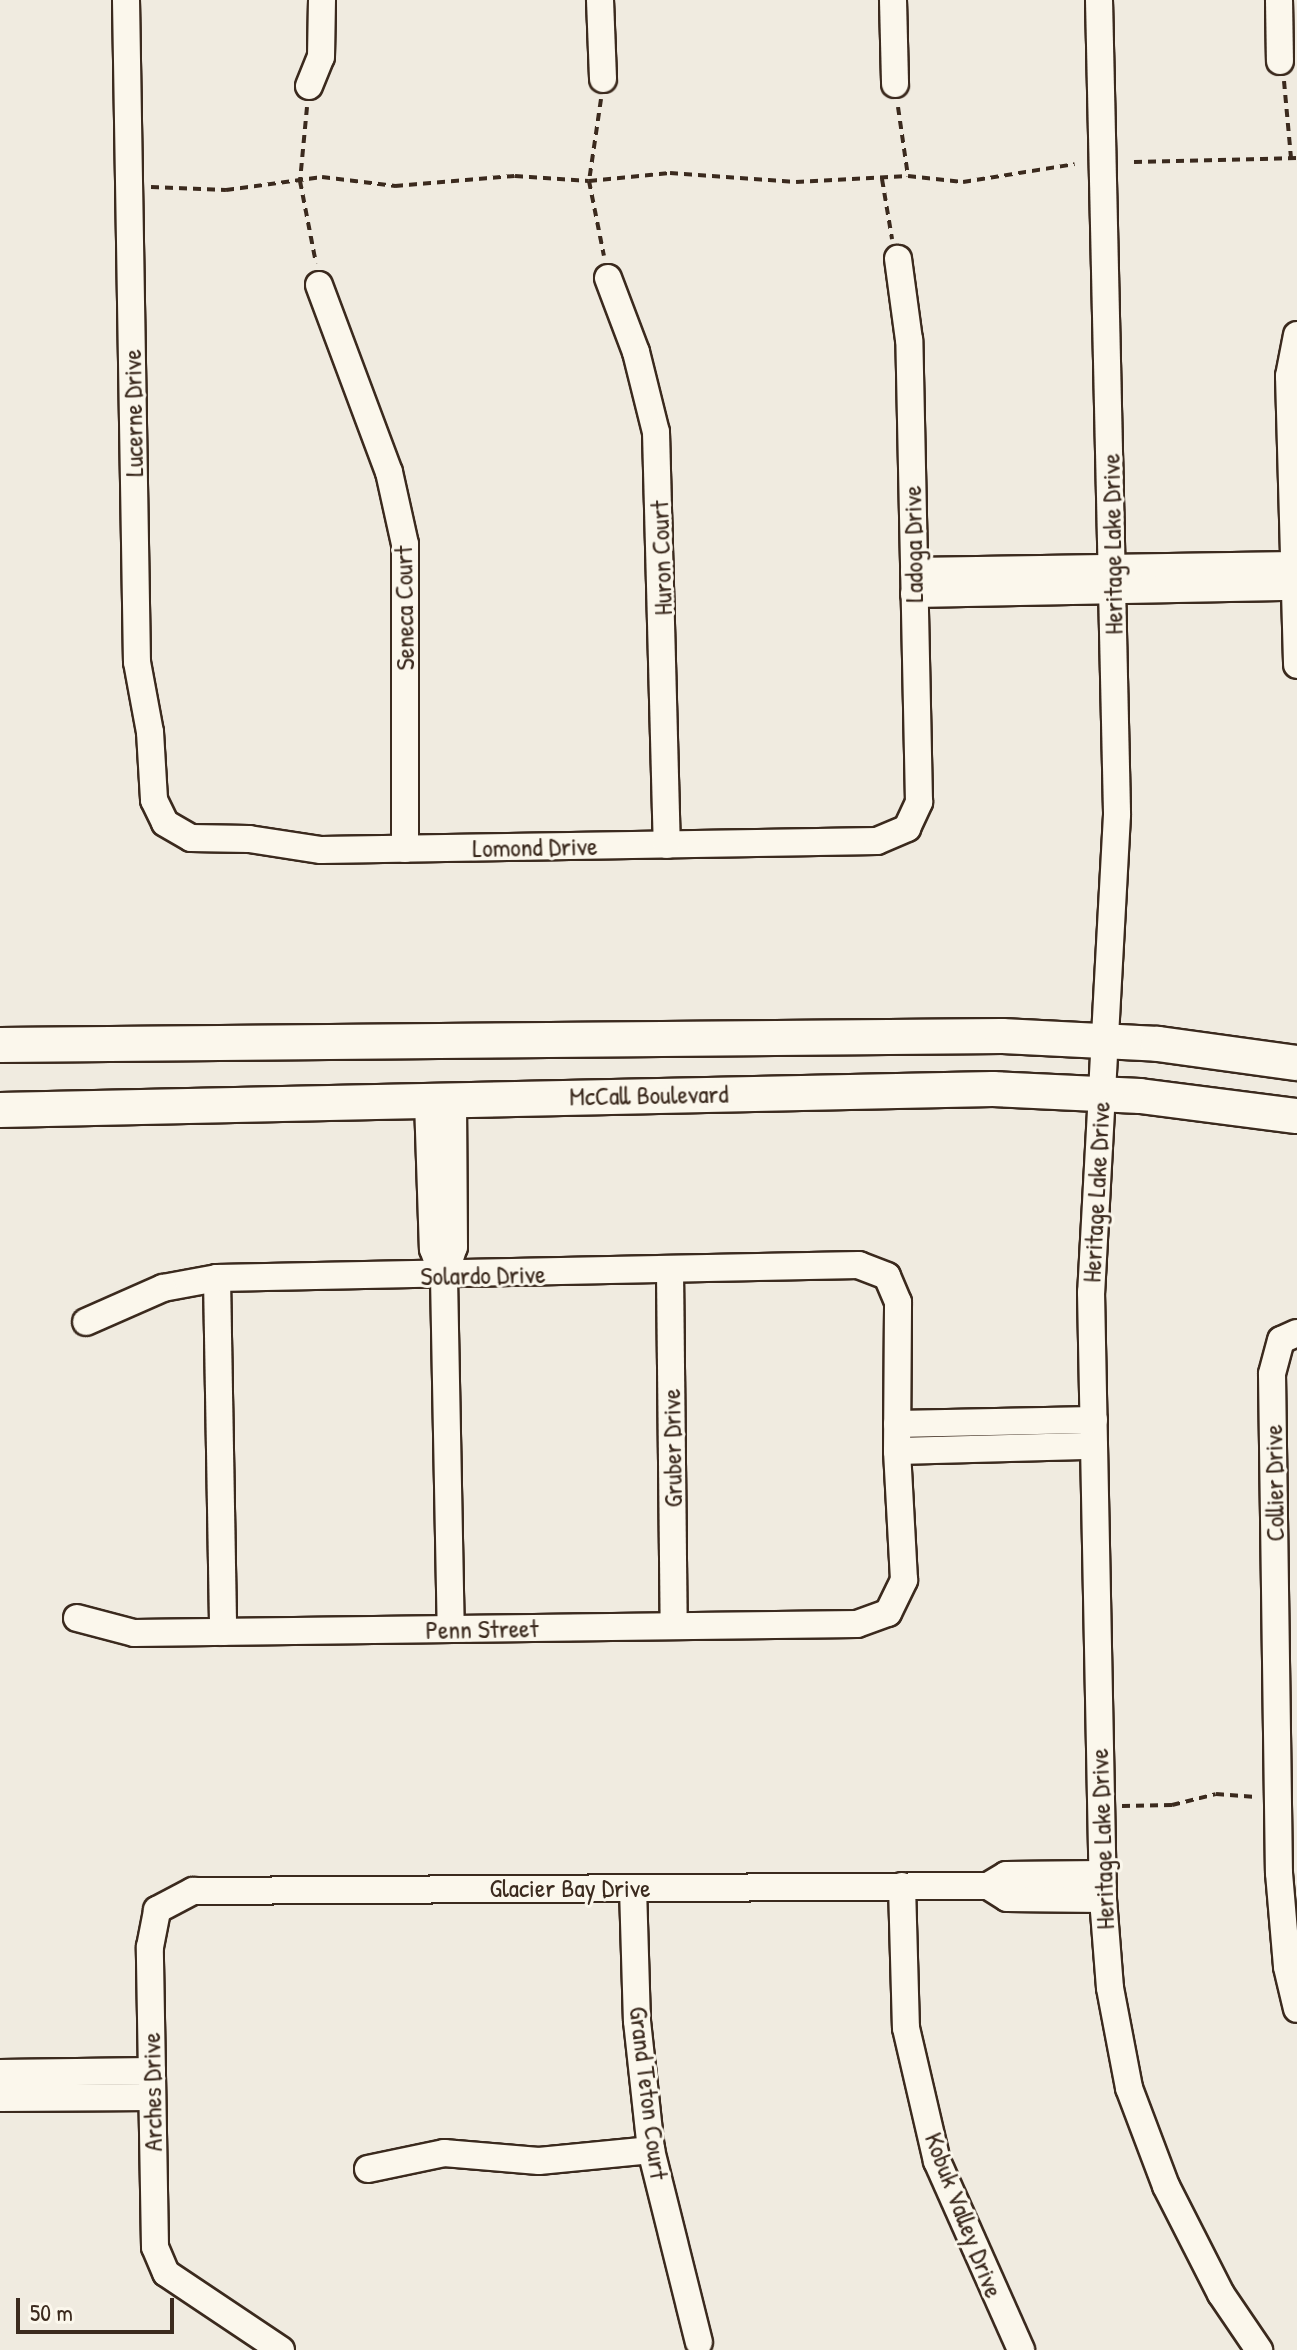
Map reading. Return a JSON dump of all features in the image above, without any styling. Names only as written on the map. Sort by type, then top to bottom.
[{"type":"main road","name":"McCall Boulevard","points":[[0,1045],[1002,1036],[1103,1041],[1297,1063]]},
{"type":"main road","name":"McCall Boulevard","points":[[0,1110],[993,1089],[1101,1095],[1297,1116]]},
{"type":"street","name":"Lucerne Drive","points":[[126,0],[137,662],[150,732],[154,800],[165,823]]},
{"type":"street","points":[[309,86],[321,57],[322,0]]},
{"type":"street","points":[[600,0],[603,79]]},
{"type":"street","points":[[893,0],[895,84]]},
{"type":"street","name":"Heritage Lake Drive","points":[[1099,0],[1117,815],[1091,1292],[1102,1886],[1110,1988],[1129,2088],[1166,2186],[1221,2294],[1259,2350]]},
{"type":"street","points":[[1279,0],[1280,61]]},
{"type":"street","name":"Ladoga Drive","points":[[898,259],[909,340],[919,802],[907,828]]},
{"type":"street","name":"Huron Court","points":[[608,278],[636,352],[656,432],[667,845]]},
{"type":"street","name":"Seneca Court","points":[[319,285],[389,472],[405,544],[405,849]]},
{"type":"street","points":[[1297,335],[1289,376],[1297,665]]},
{"type":"street","points":[[914,583],[1295,576]]},
{"type":"street","name":"Lomond Drive","points":[[165,823],[191,838],[249,839],[321,850],[877,841],[907,828]]},
{"type":"street","points":[[441,1100],[433,1249],[444,1277],[451,1629]]},
{"type":"street","name":"Solardo Drive","points":[[86,1322],[163,1288],[217,1278],[444,1277],[859,1265],[887,1276],[898,1302],[897,1424]]},
{"type":"street","name":"Gruber Drive","points":[[670,1271],[674,1626]]},
{"type":"street","points":[[217,1278],[223,1632]]},
{"type":"street","name":"Collier Drive","points":[[1289,1337],[1272,1374],[1278,1793],[1286,1951],[1297,2009]]},
{"type":"street","points":[[897,1424],[1094,1433],[897,1451],[897,1424]]},
{"type":"street","name":"Penn Street","points":[[77,1618],[134,1633],[857,1624],[888,1613],[904,1580],[897,1451]]},
{"type":"street","name":"Kobuk Valley Drive","points":[[902,1886],[906,2028],[937,2161],[1021,2350]]},
{"type":"street","name":"Glacier Bay Drive","points":[[157,1910],[193,1891],[988,1886],[1007,1898],[1102,1886]]},
{"type":"street","name":"Grand Teton Court","points":[[633,1888],[637,2021],[651,2150],[699,2342]]},
{"type":"street","name":"Arches Drive","points":[[157,1910],[150,1947],[155,2247],[166,2273],[281,2350]]},
{"type":"street","points":[[0,2073],[152,2084]]},
{"type":"street","points":[[0,2098],[152,2084]]},
{"type":"street","points":[[368,2169],[444,2153],[539,2161],[651,2150]]},
{"type":"path","points":[[1134,162],[1294,158],[1280,61]]},
{"type":"path","points":[[603,79],[598,151],[589,181],[608,278]]},
{"type":"path","points":[[895,84],[908,176]]},
{"type":"path","points":[[309,86],[300,181],[319,285]]},
{"type":"path","points":[[129,187],[226,190],[322,177],[395,186],[515,176],[589,181],[670,173],[796,182],[908,176],[993,181],[1075,164]]},
{"type":"path","points":[[882,179],[887,223],[898,259]]},
{"type":"path","points":[[1131,1806],[1172,1805],[1216,1794],[1248,1799],[1278,1793]]}]
